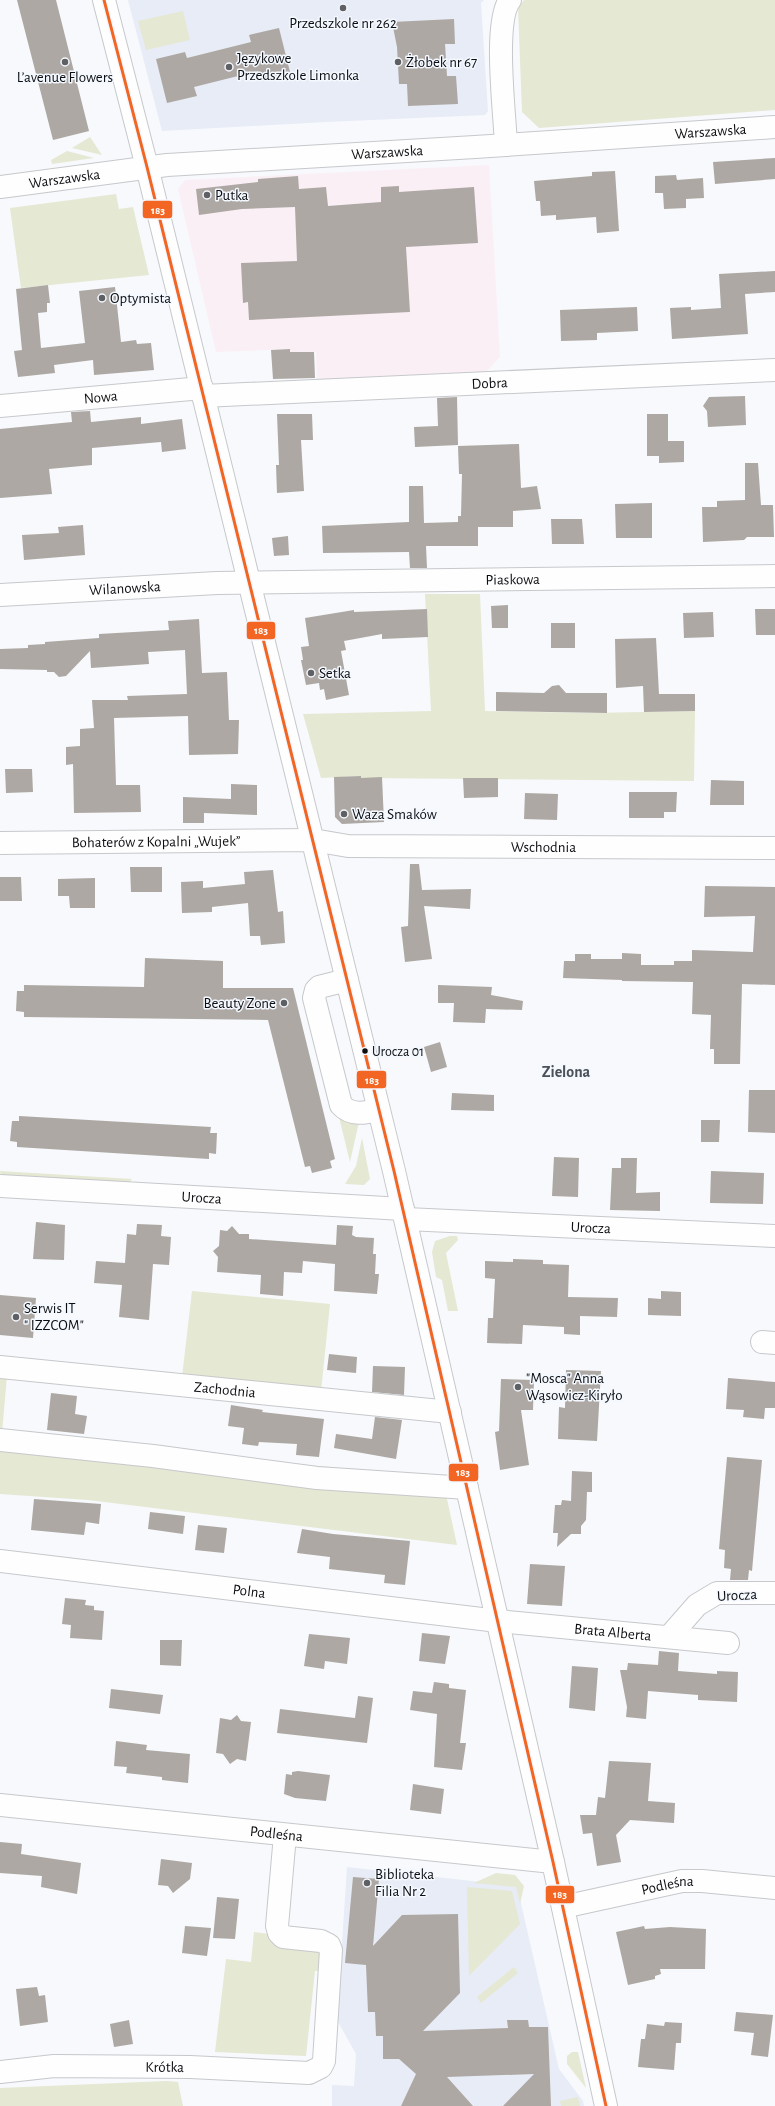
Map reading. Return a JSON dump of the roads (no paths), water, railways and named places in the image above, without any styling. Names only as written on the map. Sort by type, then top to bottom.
[{"type":"street","points":[[104,0],[147,167],[378,1110],[405,1214],[553,1862],[606,2106]]},
{"type":"street","points":[[506,145],[502,37],[505,6],[510,0]]},
{"type":"street","name":"Warszawska","points":[[0,187],[147,167],[506,145],[775,126]]},
{"type":"street","name":"Dobra","points":[[202,392],[775,370]]},
{"type":"street","name":"Nowa","points":[[0,406],[202,392]]},
{"type":"street","name":"Piaskowa","points":[[250,583],[775,576]]},
{"type":"street","name":"Wilanowska","points":[[0,595],[250,583]]},
{"type":"street","name":"Bohaterów z Kopalni „Wujek”","points":[[0,843],[313,840]]},
{"type":"street","name":"Wschodnia","points":[[313,840],[348,846],[775,848]]},
{"type":"street","points":[[347,980],[319,987],[314,996],[340,1104],[345,1109],[358,1113],[378,1110]]},
{"type":"street","name":"Urocza","points":[[0,1186],[405,1214],[775,1236]]},
{"type":"street","name":"Zachodnia","points":[[0,1368],[450,1412]]},
{"type":"street","points":[[0,1440],[153,1456],[317,1478],[467,1488]]},
{"type":"street","name":"Polna","points":[[0,1561],[498,1621]]},
{"type":"street","name":"Urocza","points":[[669,1637],[697,1605],[717,1593],[775,1593]]},
{"type":"street","name":"Brata Alberta","points":[[498,1621],[728,1643]]},
{"type":"street","name":"Podleśna","points":[[0,1805],[553,1862]]},
{"type":"street","name":"Krótka","points":[[0,2072],[54,2066],[190,2067],[308,2073],[321,2067],[324,2061],[331,1950],[329,1945],[322,1941],[283,1937],[278,1930],[285,1835]]},
{"type":"street","name":"Podleśna","points":[[563,1907],[682,1881],[702,1881],[775,1888]]},
{"type":"place","name":"Przedszkole nr 262","points":[[343,8]]},
{"type":"place","name":"L’avenue Flowers","points":[[65,62]]},
{"type":"place","name":"Żłobek nr 67","points":[[398,62]]},
{"type":"place","name":"Językowe Przedszkole Limonka","points":[[229,67]]},
{"type":"place","name":"Putka","points":[[207,195]]},
{"type":"place","name":"Optymista","points":[[102,298]]},
{"type":"place","name":"Setka","points":[[311,673]]},
{"type":"place","name":"Waza Smaków","points":[[344,814]]},
{"type":"place","name":"Beauty Zone","points":[[284,1003]]},
{"type":"place","name":"Urocza 01","points":[[365,1051]]},
{"type":"place","name":"Serwis IT \" IZZCOM\"","points":[[16,1317]]},
{"type":"place","name":"\"Mosca\" Anna Wąsowicz-Kiryło","points":[[518,1387]]},
{"type":"place","name":"Biblioteka Filia Nr 2","points":[[367,1883]]},
{"type":"district","name":"Zielona","points":[[566,1071]]}]
